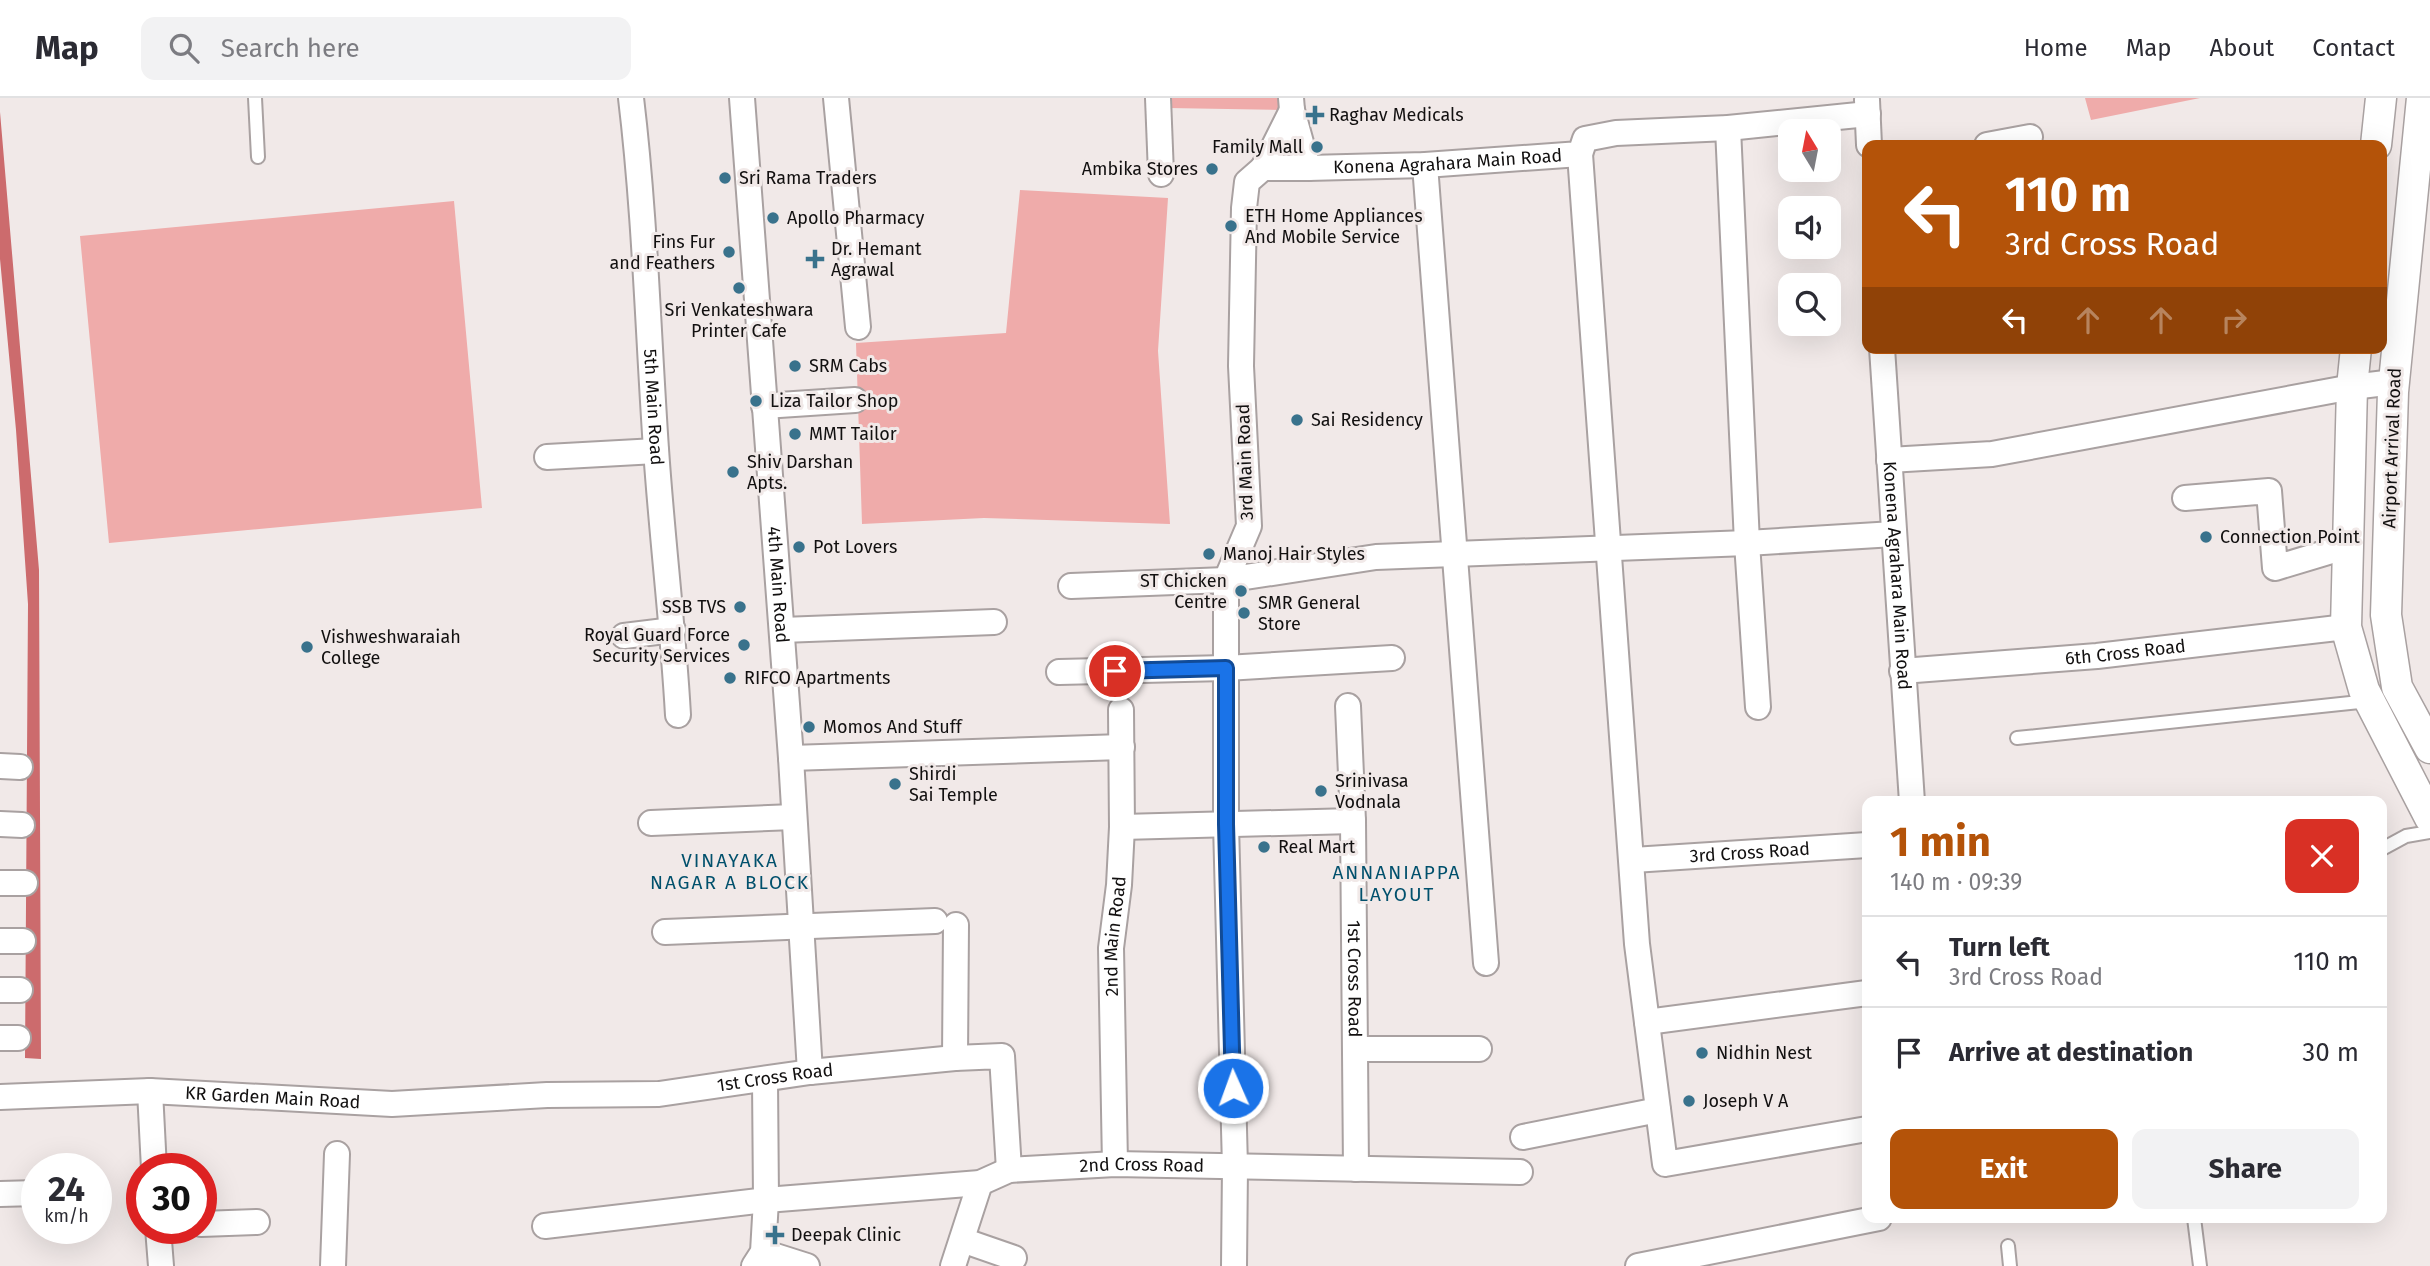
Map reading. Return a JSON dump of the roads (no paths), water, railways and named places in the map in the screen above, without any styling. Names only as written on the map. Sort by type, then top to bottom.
[{"type":"street","name":"5th Main Road","points":[[631,98],[639,159],[656,451],[678,715]]},
{"type":"street","name":"4th Main Road","points":[[742,98],[791,758],[810,1072]]},
{"type":"street","points":[[836,98],[858,327]]},
{"type":"street","points":[[1158,98],[1161,174]]},
{"type":"street","points":[[2377,140],[2381,98]]},
{"type":"street","name":"Airport Arrival Road","points":[[2422,98],[2394,382],[2386,615],[2397,687],[2430,748]]},
{"type":"street","name":"Konena Agrahara Main Road","points":[[1292,104],[1308,167],[1425,165],[1580,153],[1585,139],[1616,133],[1728,128],[1867,106],[1869,140]]},
{"type":"street","name":"3rd Main Road","points":[[1234,1266],[1235,1167],[1226,824],[1226,580],[1250,526],[1241,366],[1244,208],[1247,182],[1263,168],[1292,104]]},
{"type":"street","points":[[1728,128],[1747,543],[1758,707]]},
{"type":"street","points":[[2014,140],[2030,137]]},
{"type":"street","points":[[1580,153],[1637,944],[1665,1164],[1862,1130]]},
{"type":"street","points":[[1425,165],[1486,963]]},
{"type":"street","points":[[1263,168],[1308,167]]},
{"type":"street","name":"Konena Agrahara Main Road","points":[[1882,354],[1912,796]]},
{"type":"street","points":[[2355,354],[2352,387],[2346,627],[2364,690],[2430,818]]},
{"type":"street","points":[[1889,460],[1992,454],[2352,387],[2394,382]]},
{"type":"street","points":[[764,406],[855,400]]},
{"type":"street","points":[[547,457],[656,451]]},
{"type":"street","points":[[2185,498],[2269,491],[2275,568],[2348,545]]},
{"type":"street","points":[[1071,586],[1226,580],[1376,557],[1747,543],[1894,534]]},
{"type":"street","points":[[782,630],[994,622]]},
{"type":"street","name":"6th Cross Road","points":[[1902,671],[2097,656],[2346,627]]},
{"type":"street","points":[[624,636],[673,630]]},
{"type":"street","points":[[1059,673],[1226,668],[1392,658]]},
{"type":"street","name":"1st Cross Road","points":[[1348,706],[1353,821],[1356,1169]]},
{"type":"street","name":"2nd Main Road","points":[[1115,1164],[1111,947],[1119,885],[1122,827],[1121,710]]},
{"type":"street","points":[[791,758],[1122,747]]},
{"type":"street","points":[[651,823],[794,817]]},
{"type":"street","points":[[1122,827],[1353,821]]},
{"type":"street","name":"3rd Cross Road","points":[[1633,860],[1862,845]]},
{"type":"street","points":[[0,883],[25,883]]},
{"type":"street","points":[[665,932],[945,923],[955,1058]]},
{"type":"street","points":[[1647,1022],[1862,994]]},
{"type":"street","points":[[1356,1049],[1479,1049]]},
{"type":"street","name":"1st Cross Road","points":[[547,1095],[659,1094],[810,1072],[1002,1056],[1009,1170]]},
{"type":"street","points":[[765,1080],[766,1200],[759,1259],[807,1266]]},
{"type":"street","points":[[150,1091],[153,1153]]},
{"type":"street","name":"KR Garden Main Road","points":[[0,1097],[150,1091],[392,1104],[547,1095]]},
{"type":"street","points":[[1523,1138],[1658,1110]]},
{"type":"street","points":[[333,1266],[337,1154]]},
{"type":"street","name":"2nd Cross Road","points":[[545,1226],[766,1200],[980,1183],[1009,1170],[1115,1164],[1520,1172]]},
{"type":"street","points":[[953,1266],[980,1183]]},
{"type":"street","points":[[0,1194],[21,1193]]},
{"type":"street","points":[[1637,1266],[1862,1221]]},
{"type":"street","points":[[217,1223],[257,1222]]},
{"type":"street","points":[[962,1240],[1014,1258]]},
{"type":"street","points":[[159,1244],[161,1266]]},
{"type":"lane","points":[[255,98],[258,157]]},
{"type":"lane","points":[[2017,738],[2369,701]]},
{"type":"lane","points":[[2387,846],[2406,836],[2430,832]]},
{"type":"lane","points":[[2195,1223],[2200,1266]]},
{"type":"lane","points":[[2008,1247],[2010,1266]]},
{"type":"place","name":"Raghav Medicals","points":[[1315,115]]},
{"type":"place","name":"Family Mall","points":[[1317,147]]},
{"type":"place","name":"Ambika Stores","points":[[1212,169]]},
{"type":"place","name":"Sri Rama Traders","points":[[725,178]]},
{"type":"place","name":"Apollo Pharmacy","points":[[773,218]]},
{"type":"place","name":"ETH Home Appliances And Mobile Service","points":[[1231,226]]},
{"type":"place","name":"Fins Fur and Feathers","points":[[729,252]]},
{"type":"place","name":"Dr. Hemant Agrawal","points":[[815,259]]},
{"type":"place","name":"Sri Venkateshwara Printer Cafe","points":[[739,288]]},
{"type":"place","name":"SRM Cabs","points":[[795,366]]},
{"type":"place","name":"Liza Tailor Shop","points":[[756,401]]},
{"type":"place","name":"Sai Residency","points":[[1297,420]]},
{"type":"place","name":"MMT Tailor","points":[[795,434]]},
{"type":"place","name":"Shiv Darshan Apts.","points":[[733,472]]},
{"type":"place","name":"Connection Point","points":[[2206,537]]},
{"type":"place","name":"Pot Lovers","points":[[799,547]]},
{"type":"place","name":"Manoj Hair Styles","points":[[1209,554]]},
{"type":"place","name":"ST Chicken Centre","points":[[1241,591]]},
{"type":"place","name":"SSB TVS","points":[[740,607]]},
{"type":"place","name":"SMR General Store","points":[[1244,613]]},
{"type":"place","name":"Royal Guard Force Security Services","points":[[744,645]]},
{"type":"place","name":"Vishweshwaraiah College","points":[[307,647]]},
{"type":"place","name":"RIFCO Apartments","points":[[730,678]]},
{"type":"place","name":"Momos And Stuff","points":[[809,727]]},
{"type":"place","name":"Shirdi Sai Temple","points":[[895,784]]},
{"type":"place","name":"Srinivasa Vodnala","points":[[1321,791]]},
{"type":"place","name":"Real Mart","points":[[1264,847]]},
{"type":"place","name":"Nidhin Nest","points":[[1702,1053]]},
{"type":"place","name":"Joseph V A","points":[[1689,1101]]},
{"type":"place","name":"Deepak Clinic","points":[[775,1235]]},
{"type":"district","name":"VINAYAKA NAGAR A BLOCK","points":[[730,871]]},
{"type":"district","name":"ANNANIAPPA LAYOUT","points":[[1397,883]]}]
